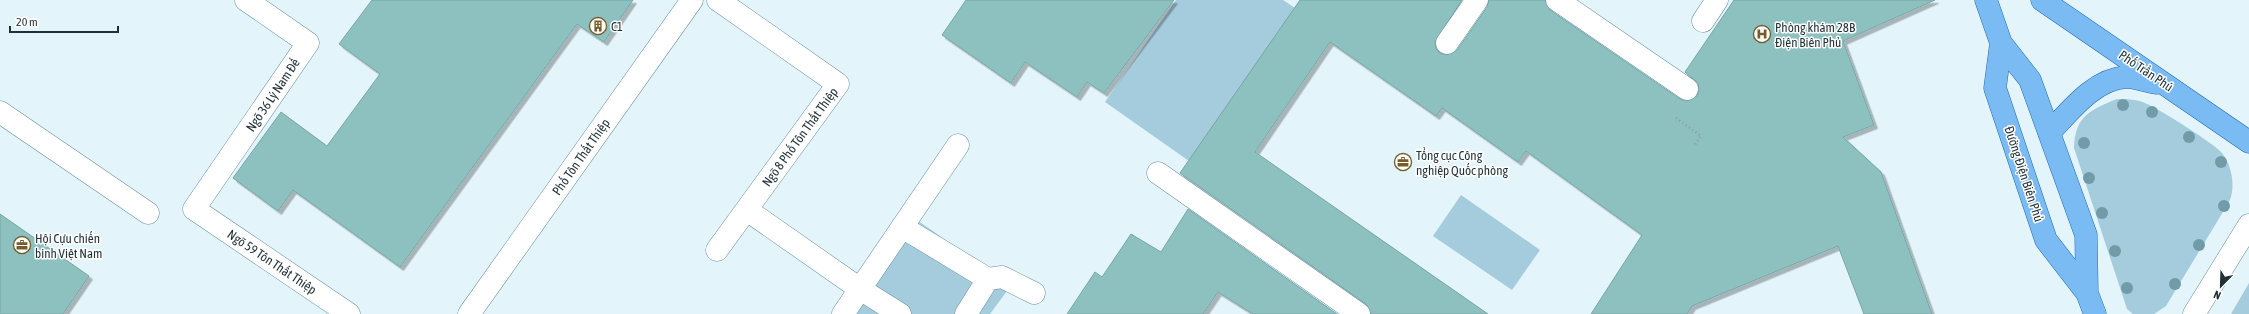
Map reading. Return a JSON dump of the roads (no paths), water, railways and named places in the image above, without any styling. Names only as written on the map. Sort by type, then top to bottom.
[{"type":"main road","name":"Đường Điện Biên Phủ","points":[[1986,0],[2001,43],[2030,80],[2086,236],[2087,293]]},
{"type":"main road","name":"Phố Trần Phú","points":[[2042,0],[2249,142]]},
{"type":"main road","name":"Đường Điện Biên Phủ","points":[[2001,43],[1995,88],[2046,240],[2087,293],[2095,314]]},
{"type":"main road","points":[[2049,133],[2085,97],[2103,84],[2127,77],[2166,85]]},
{"type":"street","name":"Ngõ 36 Lý Nam Đế","points":[[194,209],[308,43],[246,0]]},
{"type":"street","name":"Phố Tôn Thất Thiệp","points":[[469,314],[692,0]]},
{"type":"street","name":"Ngõ 8 Phố Tôn Thất Thiệp","points":[[717,250],[838,84],[718,0]]},
{"type":"street","points":[[1447,43],[1478,0]]},
{"type":"street","points":[[1557,0],[1687,89]]},
{"type":"street","points":[[1703,21],[1717,0]]},
{"type":"street","points":[[0,112],[148,213]]},
{"type":"street","points":[[843,314],[958,145]]},
{"type":"street","points":[[1158,173],[1360,314]]},
{"type":"street","name":"Ngõ 59 Tôn Thất Thiệp","points":[[194,209],[349,314]]},
{"type":"street","points":[[747,210],[860,289],[900,314]]},
{"type":"street","points":[[2194,314],[2249,225]]},
{"type":"street","points":[[902,227],[988,279],[1002,277],[1034,293]]},
{"type":"street","points":[[966,314],[988,279]]},
{"type":"place","name":"C1","points":[[598,26]]},
{"type":"place","name":"Phòng khám 28B Điện Biên Phủ","points":[[1762,34]]},
{"type":"place","name":"Tổng cục Công nghiệp Quốc phòng","points":[[1403,162]]},
{"type":"place","name":"Hội Cựu chiến binh Việt Nam","points":[[22,245]]}]
